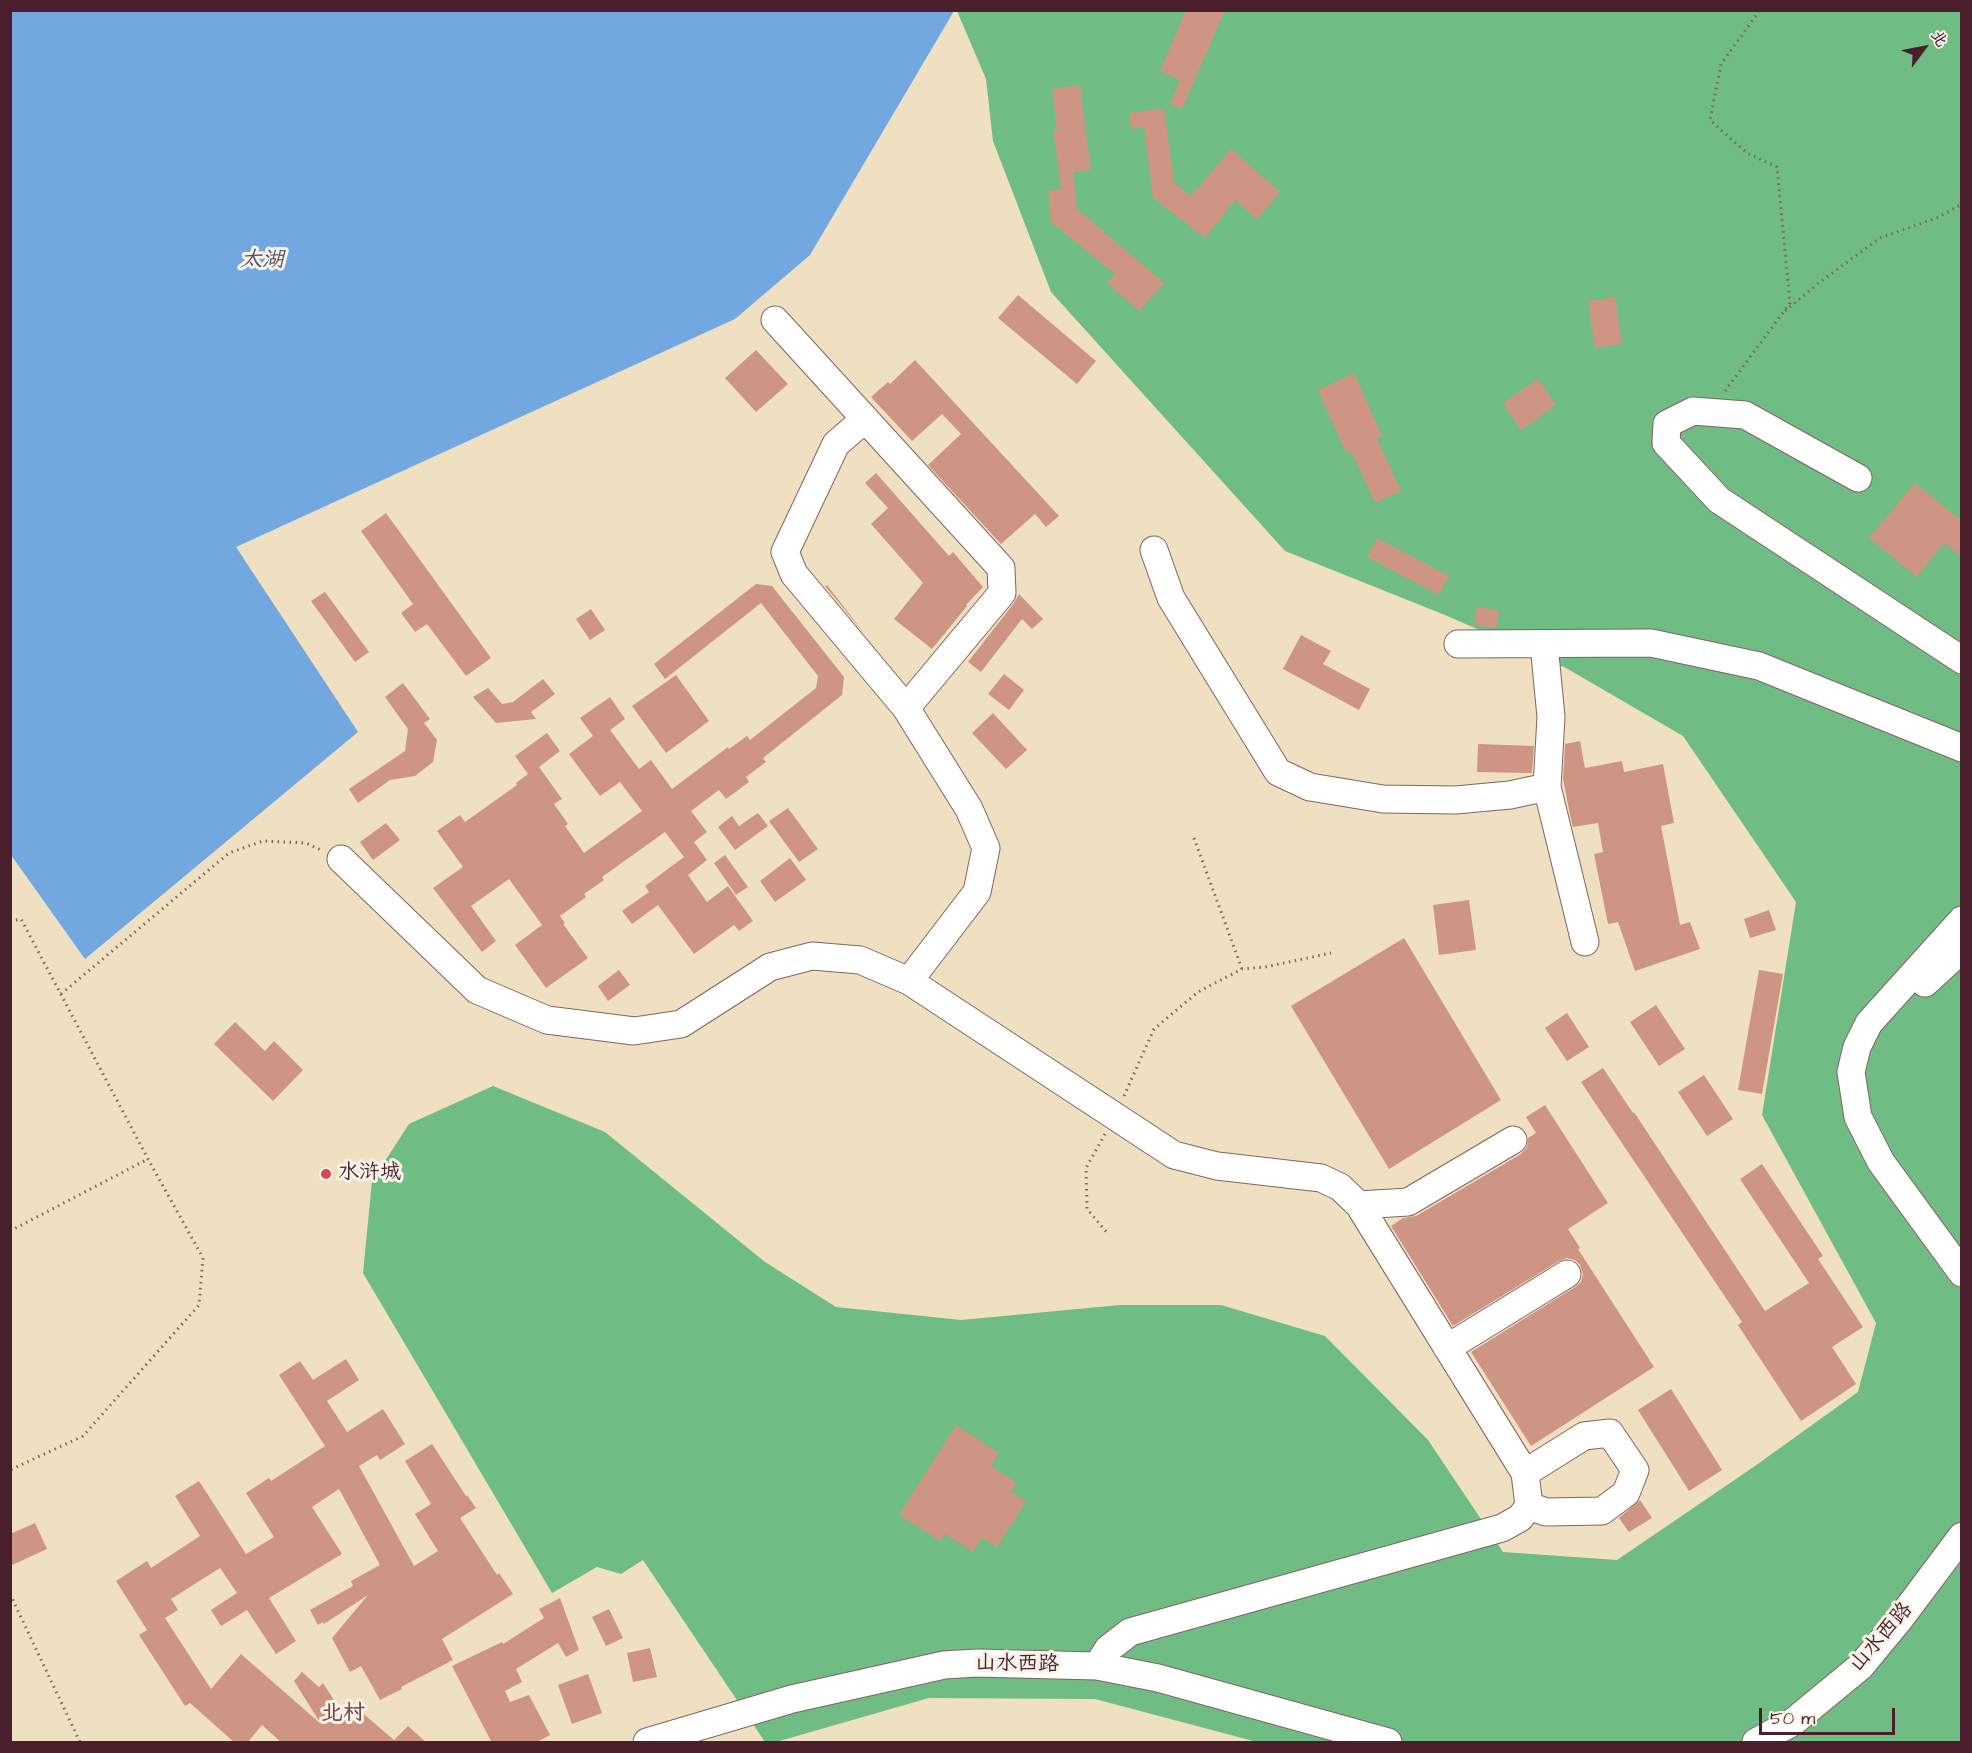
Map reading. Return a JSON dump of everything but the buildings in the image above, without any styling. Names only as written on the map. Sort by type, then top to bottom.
[{"type":"street","points":[[775,320],[1001,568],[1002,593],[906,708]]},
{"type":"street","points":[[1858,478],[1745,415],[1693,411],[1667,424],[1666,442],[1719,500],[1962,660]]},
{"type":"street","points":[[865,419],[836,444],[785,552],[794,574],[906,708],[969,809],[986,848],[977,892],[909,981]]},
{"type":"street","points":[[1154,550],[1171,597],[1278,772],[1310,787],[1383,799],[1456,800],[1510,795],[1547,787]]},
{"type":"street","points":[[1458,644],[1652,643],[1759,666],[1962,748]]},
{"type":"street","points":[[1544,644],[1551,717],[1547,787],[1585,942]]},
{"type":"street","points":[[341,859],[477,990],[547,1020],[634,1031],[681,1024],[770,967],[812,956],[860,960],[909,981],[1174,1155],[1217,1166],[1321,1178],[1340,1187],[1359,1205],[1525,1473],[1529,1506],[1520,1518],[1502,1527],[1130,1632],[1108,1649],[1097,1666]]},
{"type":"street","points":[[1962,920],[1869,1023],[1857,1047],[1851,1072],[1858,1117],[1881,1162],[1962,1273]]},
{"type":"street","points":[[1869,1023],[1916,993],[1962,950]]},
{"type":"street","points":[[1359,1205],[1408,1202],[1513,1140]]},
{"type":"street","points":[[1448,1348],[1567,1274]]},
{"type":"street","points":[[1525,1473],[1584,1436],[1610,1433],[1635,1470],[1626,1493],[1602,1511],[1546,1512],[1529,1506]]},
{"type":"street","name":"山水西路","points":[[1756,1743],[1793,1722],[1861,1666],[1962,1536]]},
{"type":"street","name":"山水西路","points":[[647,1743],[792,1699],[944,1665],[977,1663],[1097,1666],[1158,1678],[1388,1743]]},
{"type":"path","points":[[1710,412],[1790,303],[1777,167],[1747,153],[1710,120],[1721,64],[1760,10]]},
{"type":"path","points":[[1781,315],[1820,282],[1880,238],[1940,217],[1962,204]]},
{"type":"path","points":[[1194,838],[1242,969]]},
{"type":"path","points":[[61,994],[230,853],[263,841],[306,843],[341,859]]},
{"type":"path","points":[[10,921],[21,919],[203,1258],[199,1305],[83,1436],[10,1470]]},
{"type":"path","points":[[1109,1235],[1087,1209],[1086,1168],[1115,1116],[1154,1029],[1198,992],[1242,969],[1265,967],[1330,953]]},
{"type":"path","points":[[10,1231],[148,1159]]},
{"type":"path","points":[[10,1594],[80,1743]]},
{"type":"green space","points":[[957,11],[1961,11],[1961,1742],[1257,1742],[1095,1699],[929,1698],[776,1742],[765,1742],[643,1560],[621,1574],[597,1567],[552,1593],[363,1273],[372,1181],[409,1124],[493,1086],[605,1132],[765,1262],[836,1307],[961,1320],[1120,1305],[1221,1305],[1325,1336],[1428,1440],[1503,1552],[1617,1560],[1755,1466],[1858,1392],[1876,1323],[1762,1115],[1796,902],[1683,736],[1566,668],[1445,615],[1285,551],[1051,292],[993,141],[986,79]]},
{"type":"water","name":"太湖","points":[[10,11],[954,11],[810,255],[735,319],[236,547],[358,732],[85,959],[11,855]]},
{"type":"place","name":"水浒城","points":[[326,1174]]},
{"type":"district","name":"北村","points":[[343,1714]]}]
